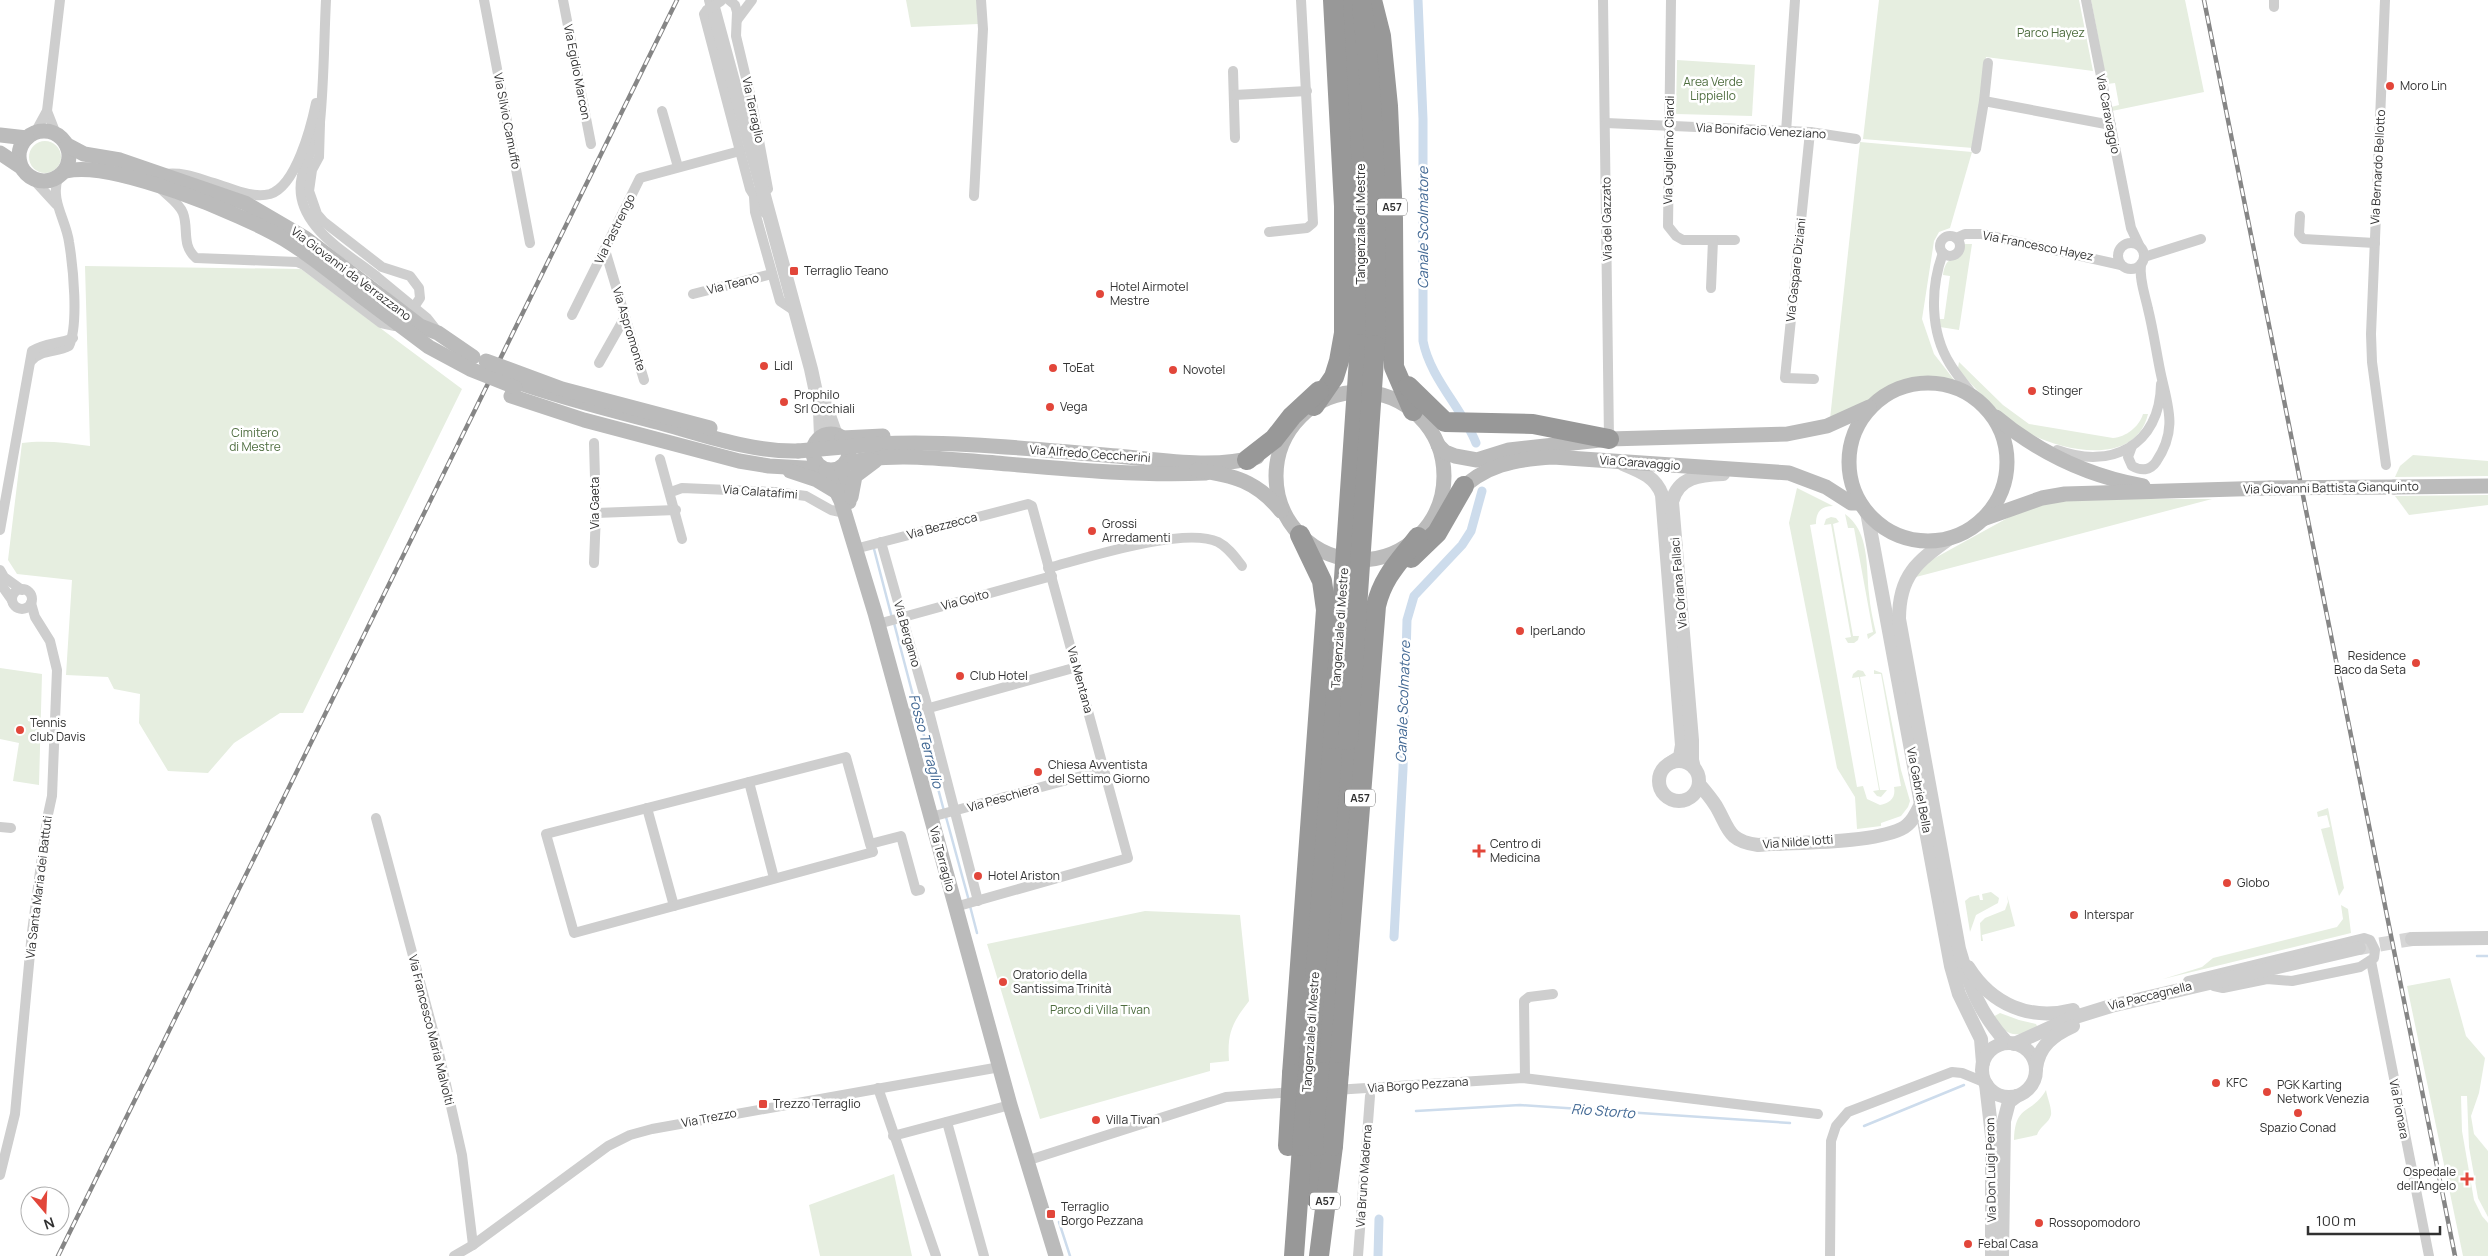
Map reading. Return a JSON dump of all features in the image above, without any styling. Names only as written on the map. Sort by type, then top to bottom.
[{"type":"highway","points":[[1314,406],[1330,385],[1341,352],[1344,333],[1344,206],[1333,0]]},
{"type":"highway","name":"Tangenziale di Mestre","points":[[1346,0],[1355,70],[1368,344]]},
{"type":"highway","name":"Tangenziale di Mestre","points":[[1294,1256],[1310,1146],[1316,1073],[1376,224],[1373,112],[1362,0]]},
{"type":"highway","name":"A57","points":[[1372,0],[1381,36],[1388,106],[1393,219],[1394,357],[1398,379],[1413,411]]},
{"type":"highway","points":[[1247,460],[1267,446],[1292,416],[1319,390],[1334,369],[1341,352]]},
{"type":"highway","points":[[1394,357],[1409,388],[1445,422],[1533,424],[1609,439]]},
{"type":"highway","name":"A57","points":[[1386,578],[1434,537],[1464,486]]},
{"type":"highway","name":"A57","points":[[1300,535],[1322,581],[1326,610],[1316,1073]]},
{"type":"highway","name":"A57","points":[[1319,1256],[1310,1146],[1316,1073],[1376,606],[1386,578],[1396,562],[1418,537]]},
{"type":"highway","name":"Tangenziale di Mestre","points":[[1309,1256],[1310,1146]]},
{"type":"highway","name":"A57","points":[[1284,1256],[1288,1198],[1310,1146]]},
{"type":"main road","points":[[0,135],[31,135],[42,131],[56,134],[67,145],[70,158],[62,174],[50,181],[34,180],[21,167],[0,153]]},
{"type":"main road","points":[[21,167],[19,152],[31,135]]},
{"type":"main road","name":"Via Giovanni da Verrazzano","points":[[67,145],[84,154],[120,160],[268,230],[369,286],[420,326],[438,332],[472,363]]},
{"type":"main road","name":"Via Giovanni da Verrazzano","points":[[62,174],[89,168],[161,180]]},
{"type":"main road","name":"Via Giovanni da Verrazzano","points":[[369,286],[429,347],[487,369],[515,388]]},
{"type":"main road","points":[[429,347],[467,374],[572,406],[753,454],[798,457],[879,451],[933,459],[1108,471],[1217,467]]},
{"type":"main road","points":[[472,363],[515,388],[584,420],[739,461],[769,466],[824,469],[843,466],[879,451]]},
{"type":"main road","points":[[472,363],[562,389],[768,442],[829,437],[930,435],[1131,450],[1217,467]]},
{"type":"main road","points":[[1927,383],[1949,386],[1975,398],[1988,411],[2003,437],[2007,466],[2000,495],[1983,519],[1973,528],[1950,538],[1927,541],[1904,538],[1884,528],[1864,508],[1850,475],[1851,445],[1860,423],[1875,404],[1894,391],[1927,383]]},
{"type":"main road","points":[[1364,392],[1390,398],[1413,411],[1429,428],[1438,445],[1443,463],[1444,482],[1440,501],[1432,518],[1418,537],[1407,546],[1388,555],[1354,560],[1327,553],[1300,535],[1287,518],[1278,494],[1276,469],[1280,450],[1291,428],[1314,406],[1338,395],[1364,392]]},
{"type":"main road","name":"Via Caravaggio","points":[[1438,445],[1445,452],[1454,456],[1477,460],[1509,450],[1609,439],[1803,432],[1851,417],[1875,404]]},
{"type":"main road","name":"Via Giovanni Battista Gianquinto","points":[[1988,411],[2060,460],[2090,473],[2126,482],[2174,490]]},
{"type":"main road","name":"Via Alfredo Ceccherini","points":[[879,451],[990,450],[1217,467],[1247,460],[1269,451],[1291,428]]},
{"type":"main road","points":[[829,437],[849,451],[843,466]]},
{"type":"main road","points":[[824,469],[816,463],[812,455],[813,446],[829,437]]},
{"type":"main road","points":[[859,545],[851,496],[853,480],[858,472],[868,465],[879,451]]},
{"type":"main road","name":"Via Caravaggio","points":[[1432,518],[1464,486],[1484,471],[1515,460],[1553,457],[1763,471],[1801,477],[1826,487],[1851,503],[1864,508]]},
{"type":"main road","points":[[769,466],[816,480],[838,493]]},
{"type":"main road","name":"Via Terraglio","points":[[843,466],[846,492],[859,545],[908,713],[935,817],[967,904],[1000,1067],[1026,1161],[1056,1256]]},
{"type":"main road","name":"Via Alfredo Ceccherini","points":[[1217,467],[1255,486],[1287,518]]},
{"type":"main road","name":"Via Terraglio","points":[[824,469],[838,493],[859,545]]},
{"type":"main road","name":"Via Giovanni Battista Gianquinto","points":[[1983,519],[2042,498],[2065,494],[2174,490],[2488,486]]},
{"type":"street","points":[[31,135],[47,111],[60,0]]},
{"type":"street","points":[[322,83],[304,146],[289,178],[277,190],[270,194],[252,194],[180,172],[161,180],[181,210],[184,219],[186,242],[196,258],[297,262],[312,270],[381,323],[395,326],[401,324],[420,298],[416,282],[410,276],[382,267],[324,222],[312,202],[310,180],[319,157],[326,0]]},
{"type":"street","name":"Via Silvio Camuffo","points":[[484,0],[530,243]]},
{"type":"street","name":"Via Egidio Marcon","points":[[563,0],[591,144]]},
{"type":"street","points":[[737,20],[752,0]]},
{"type":"street","points":[[974,196],[983,29],[981,0]]},
{"type":"street","points":[[1269,232],[1307,228],[1313,223],[1301,0]]},
{"type":"street","name":"Via del Gazzato","points":[[1603,0],[1609,439]]},
{"type":"street","name":"Via Guglielmo Ciardi","points":[[1671,0],[1668,226],[1676,236],[1684,240],[1735,240]]},
{"type":"street","points":[[1786,132],[1795,0]]},
{"type":"street","name":"Via Caravaggio","points":[[2086,0],[2131,228],[2139,245],[2139,263],[2142,280],[2160,373],[2170,410],[2169,429],[2164,446],[2154,464],[2144,470],[2135,468],[2130,463],[2128,454],[2132,446],[2150,428],[2158,412],[2160,373]]},
{"type":"street","name":"Via Bernardo Bellotto","points":[[2385,0],[2372,362],[2386,466]]},
{"type":"street","name":"Via Terraglio","points":[[718,2],[735,5],[737,20],[736,36],[765,169],[771,222]]},
{"type":"street","name":"Via Terraglio","points":[[718,2],[704,14],[780,301],[795,312]]},
{"type":"street","name":"Via Terraglio","points":[[718,2],[771,222],[811,369],[820,411],[829,437]]},
{"type":"street","points":[[1976,149],[1988,63]]},
{"type":"street","points":[[1233,71],[1235,138]]},
{"type":"street","points":[[1234,95],[1307,91]]},
{"type":"street","points":[[1984,101],[2110,125]]},
{"type":"street","points":[[47,111],[56,134]]},
{"type":"street","points":[[662,111],[678,167]]},
{"type":"street","points":[[320,123],[314,147],[302,174],[300,186],[304,209],[319,230],[369,286]]},
{"type":"street","name":"Via Bonifacio Veneziano","points":[[1606,123],[1810,132],[1856,139]]},
{"type":"street","name":"Via Gaspare Diziani","points":[[1810,132],[1786,378],[1814,379]]},
{"type":"street","name":"Via Pastrengo","points":[[572,315],[640,178],[740,151]]},
{"type":"street","points":[[0,530],[32,351],[41,345],[62,342],[73,338],[75,321],[69,242],[54,189],[62,174]]},
{"type":"street","points":[[34,180],[58,207]]},
{"type":"street","name":"Via Terraglio","points":[[754,197],[771,222]]},
{"type":"street","name":"Via Bernardo Bellotto","points":[[2300,216],[2299,234],[2303,239],[2375,243]]},
{"type":"street","name":"Via Caravaggio","points":[[2131,228],[2126,243],[2118,252],[2121,264],[2139,263]]},
{"type":"street","name":"Via Francesco Hayez","points":[[1975,398],[1950,366],[1937,331],[1934,315],[1935,288],[1943,253],[1940,245],[1942,240],[1947,236],[1956,238],[1965,234],[1982,234],[2121,264]]},
{"type":"street","points":[[2139,263],[2201,239]]},
{"type":"street","points":[[1711,288],[1712,240]]},
{"type":"street","points":[[2126,243],[2139,245]]},
{"type":"street","name":"Via Aspromonte","points":[[604,250],[644,380]]},
{"type":"street","name":"Via Teano","points":[[693,294],[772,274]]},
{"type":"street","points":[[599,363],[625,317]]},
{"type":"street","name":"Via Caravaggio","points":[[2029,440],[2067,454],[2093,458],[2112,455],[2132,446]]},
{"type":"street","name":"Via Gaeta","points":[[594,443],[596,512],[594,562]]},
{"type":"street","points":[[660,459],[676,510],[682,539]]},
{"type":"street","name":"Via Oriana Fallaci","points":[[1615,461],[1646,474],[1656,483],[1662,495],[1682,745],[1680,757],[1672,762]]},
{"type":"street","name":"Via Oriana Fallaci","points":[[1694,768],[1672,513],[1673,499],[1680,486],[1698,475],[1763,471]]},
{"type":"street","name":"Via Calatafimi","points":[[671,492],[682,488],[806,496],[831,510],[845,513]]},
{"type":"street","name":"Via Bezzecca","points":[[859,545],[881,542],[1030,504]]},
{"type":"street","name":"Via Mentana","points":[[967,904],[1128,858],[1030,504]]},
{"type":"street","name":"Via Gabriel Bella","points":[[1864,508],[1930,844],[1951,966],[1959,994],[1981,1039],[1983,1063]]},
{"type":"street","points":[[596,512],[676,510]]},
{"type":"street","name":"Via Goito","points":[[880,620],[900,618],[1050,572],[1183,537],[1218,542],[1229,550],[1242,566]]},
{"type":"street","name":"Via Gabriel Bella","points":[[1950,538],[1915,565],[1901,594],[1900,619],[1961,956],[1975,998],[1991,1025],[2010,1044]]},
{"type":"street","name":"Via Bergamo","points":[[881,542],[952,812],[967,904]]},
{"type":"street","points":[[0,570],[4,577],[30,594],[31,603],[26,608],[20,609]]},
{"type":"street","points":[[0,583],[14,606],[26,610],[38,622]]},
{"type":"street","points":[[12,600],[14,594],[22,590]]},
{"type":"street","name":"Via Santa Maria dei Battuti","points":[[0,1175],[15,1114],[32,932],[47,819],[52,796],[57,670],[50,641],[30,607],[31,603]]},
{"type":"street","points":[[908,713],[1076,667]]},
{"type":"street","points":[[846,757],[872,852],[574,933],[546,834],[749,782],[846,757]]},
{"type":"street","points":[[1688,798],[1693,795],[1699,784],[1697,773],[1694,768],[1684,762],[1672,762],[1662,773],[1660,779],[1662,791],[1677,800],[1699,797],[1714,803]]},
{"type":"street","name":"Via Peschiera","points":[[935,817],[1104,770]]},
{"type":"street","points":[[749,782],[774,878]]},
{"type":"street","name":"Via Nilde Iotti","points":[[1699,784],[1714,803],[1724,826],[1744,844],[1758,846],[1863,837],[1902,829]]},
{"type":"street","points":[[1922,802],[1915,816],[1902,829],[1921,835],[1930,844]]},
{"type":"street","points":[[647,808],[674,906]]},
{"type":"street","name":"Via Francesco Maria Malvolti","points":[[376,818],[440,1058],[462,1155],[469,1250]]},
{"type":"street","points":[[0,827],[11,828]]},
{"type":"street","points":[[870,844],[901,836],[916,891],[920,890]]},
{"type":"street","name":"Via Pionara","points":[[2115,1005],[2131,997],[2236,968],[2364,938],[2370,940],[2376,954],[2372,961],[2428,1256]]},
{"type":"street","points":[[2412,939],[2488,938]]},
{"type":"street","name":"Via Paccagnella","points":[[2036,1068],[2043,1048],[2050,1039],[2063,1031],[2130,1006],[2359,948]]},
{"type":"street","name":"Via Gabriel Bella","points":[[1961,956],[1974,976],[1993,997],[2021,1011],[2040,1015],[2062,1013],[2097,1004],[2115,1005]]},
{"type":"street","points":[[2214,986],[2223,988],[2267,979],[2292,981],[2360,967],[2372,961]]},
{"type":"street","name":"Via Paccagnella","points":[[2010,1044],[2069,1019],[2115,1005],[2291,965]]},
{"type":"street","points":[[1525,1078],[1524,1001],[1529,997],[1553,994]]},
{"type":"street","points":[[1830,1256],[1830,1153],[1832,1134],[1844,1116],[1852,1110],[1952,1072],[1962,1072],[1985,1083],[1993,1092],[2002,1096],[2017,1096],[2031,1085],[2036,1068],[2026,1050],[2010,1044],[1989,1052],[1983,1063],[1985,1083]]},
{"type":"street","name":"Via Trezzo","points":[[454,1256],[469,1250],[608,1146],[630,1135],[767,1107],[1000,1067]]},
{"type":"street","name":"Via Borgo Pezzana","points":[[1026,1161],[1226,1097],[1525,1078],[1818,1114]]},
{"type":"street","name":"Via Don Luigi Peron","points":[[1985,1083],[1992,1136],[1992,1256]]},
{"type":"street","points":[[878,1088],[936,1256]]},
{"type":"street","name":"Via Bruno Maderna","points":[[1358,1256],[1370,1096]]},
{"type":"street","name":"Via Don Luigi Peron","points":[[2002,1256],[2004,1121],[2009,1102],[2017,1096]]},
{"type":"street","points":[[893,1136],[1010,1106]]},
{"type":"street","points":[[947,1122],[984,1256]]},
{"type":"green space","points":[[906,0],[977,0],[978,24],[911,27]]},
{"type":"green space","name":"Parco Hayez","points":[[1879,0],[2079,0],[2093,71],[1986,57],[1973,148],[1863,139]]},
{"type":"green space","points":[[2091,0],[2185,0],[2204,92],[2112,111],[2111,107],[2119,105],[2115,83],[2107,84]]},
{"type":"green space","name":"Area Verde Lippiello","points":[[1677,60],[1755,65],[1752,116],[1676,114]]},
{"type":"green space","points":[[45,141],[51,142],[56,146],[60,151],[60,163],[56,168],[51,172],[45,173],[39,172],[34,168],[30,163],[29,157],[30,151],[34,146],[39,142]]},
{"type":"green space","points":[[1860,142],[1972,152],[1950,228],[1939,232],[1934,241],[1922,319],[1934,354],[1955,381],[1927,377],[1909,379],[1830,419]]},
{"type":"green space","points":[[1964,244],[1972,244],[1959,330],[1940,327],[1940,319],[1944,319],[1950,276],[1943,275],[1944,270],[1948,262],[1960,254]]},
{"type":"green space","name":"Cimitero di Mestre","points":[[85,266],[301,269],[462,389],[303,713],[280,713],[234,743],[208,773],[168,771],[139,723],[140,694],[114,689],[108,677],[66,675],[72,580],[17,574],[8,560],[22,443],[47,442],[90,446]]},
{"type":"green space","points":[[1959,362],[2003,405],[2029,424],[2113,438],[2123,436],[2131,431],[2143,414],[2148,414],[2140,432],[2127,443],[2111,449],[2072,448],[2053,443],[2020,428],[2004,416],[1961,373],[1958,368]]},
{"type":"green space","points":[[2413,455],[2488,461],[2488,476],[2395,477],[2400,466]]},
{"type":"green space","points":[[1797,488],[1833,506],[1820,510],[1816,524],[1810,525],[1857,787],[1863,786],[1867,799],[1880,805],[1892,799],[1894,787],[1901,786],[1881,674],[1874,674],[1874,670],[1882,673],[1901,770],[1910,801],[1901,816],[1881,823],[1881,826],[1857,829],[1855,797],[1837,768],[1789,523]]},
{"type":"green space","points":[[2488,495],[2488,505],[2409,515],[2395,496]]},
{"type":"green space","points":[[2068,499],[2212,499],[1916,577],[1924,564],[2013,515],[2039,504]]},
{"type":"green space","points":[[1845,514],[1853,521],[1863,540],[1867,562],[1870,604],[1876,633],[1868,639],[1867,634],[1873,632],[1854,528],[1848,528]]},
{"type":"green space","points":[[1836,518],[1839,522],[1833,524],[1853,636],[1859,636],[1858,640],[1854,643],[1848,643],[1845,638],[1851,637],[1831,524],[1824,525],[1826,519]]},
{"type":"green space","name":"Tennis club Davis","points":[[0,668],[42,674],[39,785],[13,781],[19,743],[0,739]]},
{"type":"green space","points":[[1858,670],[1863,671],[1866,676],[1860,677],[1880,790],[1887,790],[1881,797],[1877,796],[1873,791],[1879,790],[1859,677],[1852,678],[1853,674]]},
{"type":"green space","points":[[2328,808],[2344,888],[2339,896],[2321,829],[2330,827],[2327,815],[2318,817],[2317,812]]},
{"type":"green space","points":[[1991,892],[1999,898],[1998,903],[1976,915],[1970,932],[1965,901],[1970,897],[1979,895],[1980,900],[1983,900],[1982,894]]},
{"type":"green space","points":[[2007,895],[2015,926],[1982,935],[1983,941],[1981,941],[1980,923],[1985,918],[2005,910],[2008,902]]},
{"type":"green space","points":[[2341,905],[2348,909],[2351,933],[2163,979],[2202,967],[2213,958],[2337,927],[2343,919]]},
{"type":"green space","name":"Parco di Villa Tivan","points":[[1145,911],[1240,915],[1249,1001],[1238,1016],[1232,1029],[1229,1043],[1229,1061],[1210,1063],[1210,1071],[1040,1119],[987,944]]},
{"type":"green space","name":"Ospedale dell'Angelo","points":[[2450,978],[2466,1036],[2485,1058],[2479,1093],[2471,1116],[2474,1134],[2488,1151],[2488,1217],[2478,1198],[2469,1147],[2467,1096],[2461,1096],[2462,1131],[2474,1200],[2488,1223],[2488,1256],[2463,1256],[2407,986]]},
{"type":"green space","points":[[2000,1013],[2036,1024],[2038,1028],[2012,1034],[1991,1018]]},
{"type":"green space","points":[[2046,1090],[2051,1109],[2050,1118],[2037,1135],[2014,1140],[2017,1120],[2035,1104]]},
{"type":"green space","points":[[894,1174],[912,1256],[820,1256],[809,1205]]},
{"type":"waterway","name":"Canale Scolmatore","points":[[1418,0],[1423,119],[1423,341],[1432,368],[1476,443]]},
{"type":"waterway","name":"Canale Scolmatore","points":[[1394,937],[1403,769],[1407,620],[1414,596],[1462,545],[1471,531],[1482,491]]},
{"type":"waterway","name":"Fosso Terraglio","points":[[874,549],[892,618]]},
{"type":"waterway","name":"Fosso Terraglio","points":[[894,623],[916,707]]},
{"type":"waterway","name":"Fosso Terraglio","points":[[918,713],[944,811]]},
{"type":"waterway","name":"Fosso Terraglio","points":[[946,817],[969,901]]},
{"type":"waterway","name":"Fosso Terraglio","points":[[970,906],[977,933]]},
{"type":"waterway","name":"Rio Storto","points":[[2477,956],[2488,956]]},
{"type":"waterway","name":"Rio Storto","points":[[1864,1126],[1964,1085]]},
{"type":"waterway","name":"Rio Storto","points":[[1416,1111],[1520,1105],[1790,1123]]},
{"type":"waterway","name":"Canale Scolmatore","points":[[1378,1256],[1379,1219]]},
{"type":"waterway","name":"Fosso Terraglio","points":[[1059,1222],[1070,1256]]},
{"type":"tunnel","points":[[2359,948],[2412,939]]},
{"type":"railway","points":[[58,1256],[677,0]]},
{"type":"railway","points":[[2204,0],[2455,1256]]},
{"type":"place","name":"Moro Lin","points":[[2390,86]]},
{"type":"place","name":"Terraglio Teano","points":[[794,271]]},
{"type":"place","name":"Hotel Airmotel Mestre","points":[[1100,294]]},
{"type":"place","name":"Lidl","points":[[764,366]]},
{"type":"place","name":"ToEat","points":[[1053,368]]},
{"type":"place","name":"Novotel","points":[[1173,370]]},
{"type":"place","name":"Stinger","points":[[2032,391]]},
{"type":"place","name":"Prophilo Srl Occhiali","points":[[784,402]]},
{"type":"place","name":"Vega","points":[[1050,407]]},
{"type":"place","name":"Grossi Arredamenti","points":[[1092,531]]},
{"type":"place","name":"IperLando","points":[[1520,631]]},
{"type":"place","name":"Residence Baco da Seta","points":[[2416,663]]},
{"type":"place","name":"Club Hotel","points":[[960,676]]},
{"type":"place","name":"Tennis club Davis","points":[[20,730]]},
{"type":"place","name":"Chiesa Avventista del Settimo Giorno","points":[[1038,772]]},
{"type":"place","name":"Centro di Medicina","points":[[1479,851]]},
{"type":"place","name":"Hotel Ariston","points":[[978,876]]},
{"type":"place","name":"Globo","points":[[2227,883]]},
{"type":"place","name":"Interspar","points":[[2074,915]]},
{"type":"place","name":"Oratorio della Santissima Trinità","points":[[1003,982]]},
{"type":"place","name":"KFC","points":[[2216,1083]]},
{"type":"place","name":"PGK Karting Network Venezia","points":[[2267,1092]]},
{"type":"place","name":"Trezzo Terraglio","points":[[763,1104]]},
{"type":"place","name":"Spazio Conad","points":[[2298,1113]]},
{"type":"place","name":"Villa Tivan","points":[[1096,1120]]},
{"type":"place","name":"Ospedale dell'Angelo","points":[[2467,1179]]},
{"type":"place","name":"Terraglio Borgo Pezzana","points":[[1051,1214]]},
{"type":"place","name":"Rossopomodoro","points":[[2039,1223]]},
{"type":"place","name":"Febal Casa","points":[[1968,1244]]}]
